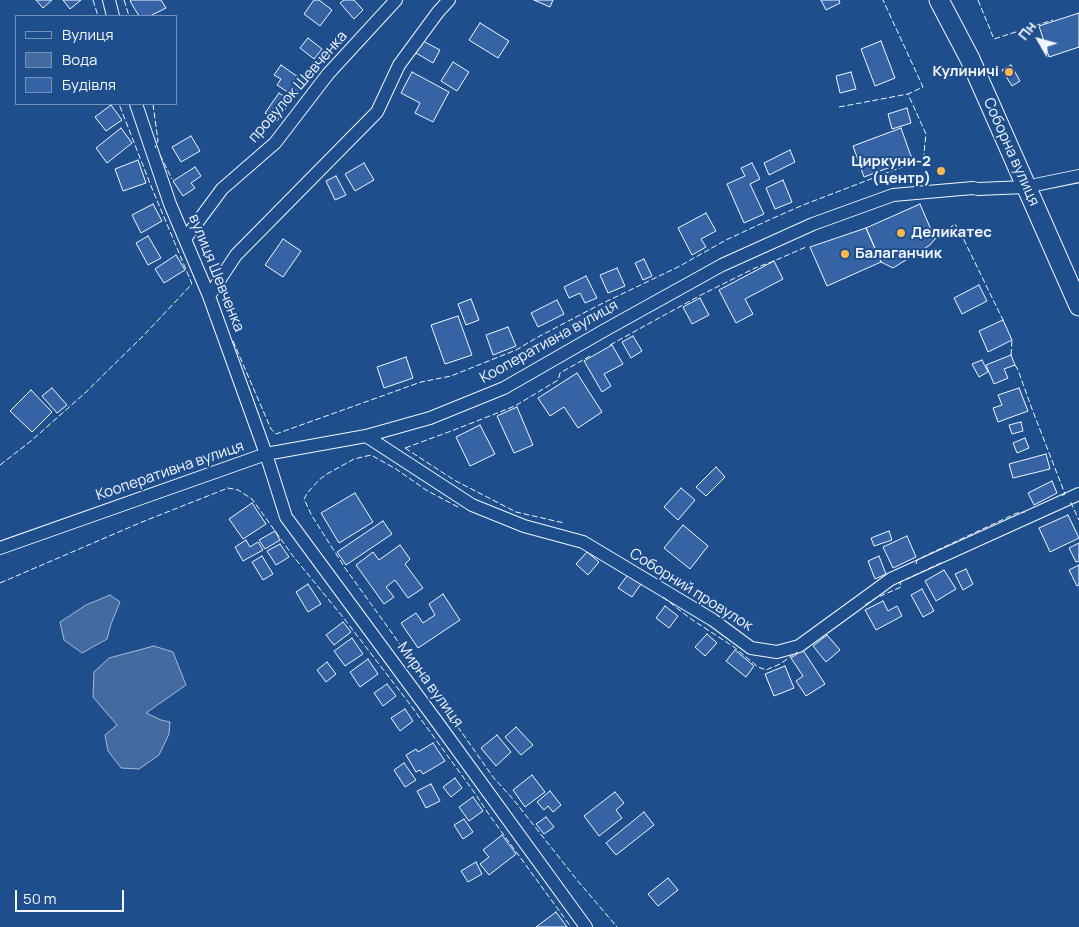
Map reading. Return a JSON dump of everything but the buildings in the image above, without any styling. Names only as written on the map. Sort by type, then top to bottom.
[{"type":"street","points":[[109,0],[114,15]]},
{"type":"street","name":"провулок Шевченка","points":[[186,239],[222,189],[275,143],[328,74],[396,0]]},
{"type":"street","points":[[210,296],[236,254],[377,112],[399,65],[449,0]]},
{"type":"street","name":"Соборна вулиця","points":[[939,0],[970,59],[1079,306]]},
{"type":"street","name":"вулиця Шевченка","points":[[136,105],[170,204],[210,296],[266,454]]},
{"type":"street","name":"Кооперативна вулиця","points":[[0,548],[266,454],[366,436],[430,418],[504,388],[722,265],[813,224],[893,195],[973,188],[1026,187],[1079,176]]},
{"type":"street","name":"Соборний провулок","points":[[366,436],[472,505],[524,526],[583,542],[713,620],[751,648],[777,652],[798,646],[891,579],[1079,494]]},
{"type":"street","name":"Мирна вулиця","points":[[266,454],[286,517],[586,927]]},
{"type":"water","points":[[110,595],[120,602],[107,639],[82,653],[64,640],[60,622],[86,605]]},
{"type":"water","points":[[154,646],[173,652],[186,685],[146,713],[170,722],[169,734],[159,755],[139,769],[121,768],[108,751],[105,735],[117,725],[93,697],[94,672],[109,658]]},
{"type":"fence","points":[[93,0],[98,15]]},
{"type":"fence","points":[[124,0],[129,15]]},
{"type":"fence","points":[[233,341],[271,429],[276,434],[421,382],[451,376],[516,350],[599,305],[678,267],[726,240],[803,205],[923,159],[926,134],[908,94],[923,87],[883,0]]},
{"type":"fence","points":[[978,0],[994,39],[1053,20]]},
{"type":"fence","points":[[839,107],[908,94]]},
{"type":"fence","points":[[0,465],[31,441],[85,393],[192,284],[119,105]]},
{"type":"fence","points":[[153,105],[158,141],[155,146],[156,148]]},
{"type":"fence","points":[[160,155],[172,179]]},
{"type":"fence","points":[[935,239],[955,224],[1003,320]]},
{"type":"fence","points":[[610,345],[701,295],[755,268],[806,247]]},
{"type":"fence","points":[[1011,355],[1012,340]]},
{"type":"fence","points":[[405,448],[515,406],[558,380],[560,373],[590,356]]},
{"type":"fence","points":[[1015,365],[1065,494],[1061,496]]},
{"type":"fence","points":[[405,448],[454,480],[516,512],[564,523]]},
{"type":"fence","points":[[458,507],[426,490],[396,469],[371,455],[354,459],[327,474],[319,480],[304,499],[312,516],[345,568],[493,777],[617,927]]},
{"type":"fence","points":[[0,583],[142,522],[228,488],[238,490],[252,499],[293,556],[409,703],[571,927]]},
{"type":"fence","points":[[1070,503],[1079,520]]},
{"type":"fence","points":[[916,564],[917,560],[929,554],[1017,513],[1025,512]]},
{"type":"fence","points":[[865,605],[901,587],[900,582],[943,562]]},
{"type":"fence","points":[[663,597],[691,619],[734,647],[758,667],[766,670],[780,664],[797,652]]},
{"type":"place","name":"Кулиничі","points":[[1009,72]]},
{"type":"place","name":"Циркуни-2 (центр)","points":[[941,171]]},
{"type":"place","name":"Деликатес","points":[[901,233]]},
{"type":"place","name":"Балаганчик","points":[[845,254]]}]
